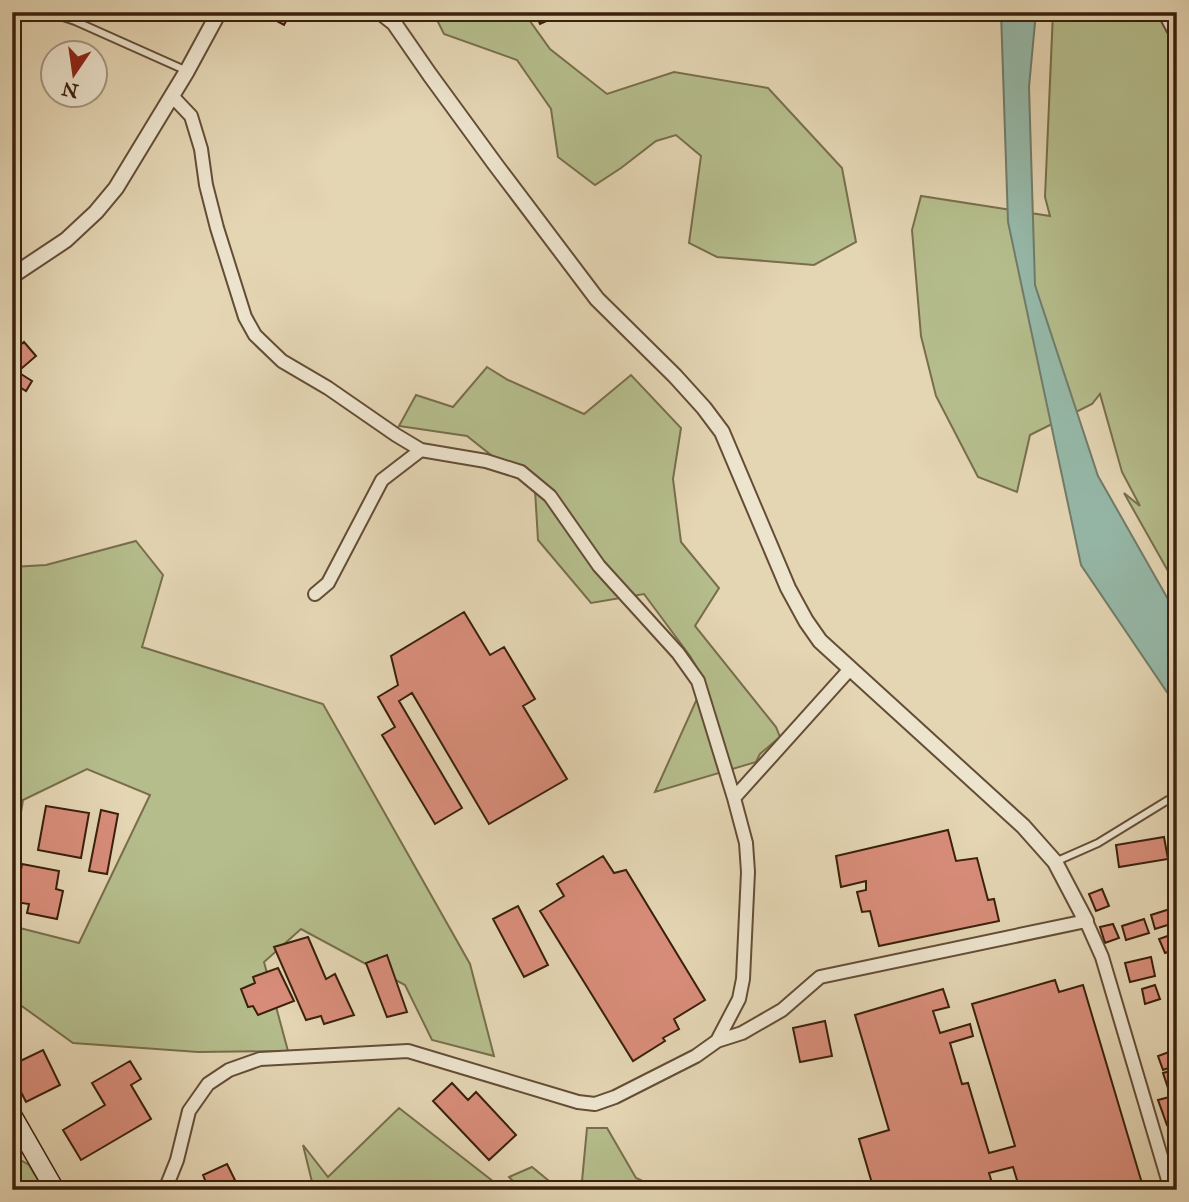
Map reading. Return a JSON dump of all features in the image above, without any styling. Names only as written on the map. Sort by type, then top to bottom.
[{"type":"main road","points":[[12,1115],[55,1190]]},
{"type":"street","points":[[12,276],[66,240],[96,212],[116,188],[187,71],[219,12]]},
{"type":"street","points":[[380,12],[394,23],[487,153],[597,299],[675,376],[722,432],[766,540],[794,599],[820,641],[1023,826],[1055,862],[1102,957],[1171,1190]]},
{"type":"street","points":[[1164,12],[1177,36]]},
{"type":"street","points":[[172,96],[191,116],[201,149],[206,185],[217,228],[245,317],[255,335],[282,360],[421,450],[486,461],[521,472],[550,496],[599,566],[678,653],[698,681],[746,843],[748,872],[743,979],[738,999],[717,1041]]},
{"type":"street","points":[[315,594],[328,583],[382,480],[421,450]]},
{"type":"street","points":[[734,798],[850,669]]},
{"type":"street","points":[[165,1190],[177,1160],[189,1111],[208,1084],[229,1070],[260,1059],[408,1051],[578,1102],[595,1104],[615,1097],[696,1056],[717,1041],[742,1033],[782,1010],[820,977],[1086,920]]},
{"type":"lane","points":[[48,12],[75,21],[187,71]]},
{"type":"lane","points":[[1055,862],[1098,843],[1168,800],[1177,803]]},
{"type":"green space","points":[[433,12],[520,12],[527,17],[550,49],[607,94],[674,72],[768,88],[842,168],[856,242],[814,265],[717,257],[689,243],[701,156],[676,135],[656,141],[595,185],[558,157],[551,109],[517,60],[444,34]]},
{"type":"green space","points":[[1053,12],[1177,12],[1177,587],[1124,493],[1140,506],[1122,472],[1100,394],[1092,404],[1030,435],[1017,492],[978,477],[936,396],[921,336],[912,230],[921,196],[1050,216],[1045,197]]},
{"type":"green space","points":[[487,367],[508,380],[584,414],[631,375],[681,428],[673,479],[681,542],[719,588],[695,626],[776,727],[780,737],[760,754],[756,762],[655,792],[705,681],[690,656],[644,594],[591,603],[538,540],[535,490],[467,436],[399,426],[416,395],[453,407]]},
{"type":"green space","points":[[136,541],[163,575],[142,647],[323,704],[470,964],[494,1056],[432,1040],[405,985],[301,929],[264,962],[288,1051],[198,1052],[73,1043],[12,999],[12,926],[79,943],[150,795],[87,769],[23,800],[12,866],[12,567],[46,565]]},
{"type":"green space","points":[[399,1108],[499,1186],[496,1190],[314,1190],[303,1145],[328,1177]]},
{"type":"green space","points":[[587,1128],[607,1128],[636,1178],[662,1190],[522,1190],[509,1177],[532,1167],[554,1185],[582,1181]]},
{"type":"green space","points":[[12,1155],[29,1165],[44,1190],[12,1190]]},
{"type":"shaded area","points":[[1001,12],[1036,12],[1029,87],[1035,285],[1098,476],[1177,615],[1177,707],[1081,565],[1008,222]]},
{"type":"building","points":[[291,12],[284,25],[264,14]]},
{"type":"building","points":[[535,12],[561,12],[562,14],[540,24]]},
{"type":"building","points":[[24,342],[36,356],[14,375],[12,349],[13,351]]},
{"type":"building","points":[[21,374],[32,381],[26,391],[15,384]]},
{"type":"building","points":[[464,612],[490,655],[504,647],[535,699],[523,706],[567,779],[489,824],[412,693],[399,701],[462,808],[435,824],[382,735],[395,727],[378,697],[398,685],[391,656]]},
{"type":"building","points":[[46,806],[89,813],[81,858],[38,850]]},
{"type":"building","points":[[101,810],[118,814],[107,874],[89,871]]},
{"type":"building","points":[[948,830],[956,861],[977,858],[988,900],[994,899],[999,921],[879,946],[870,911],[862,912],[857,892],[866,890],[866,881],[841,887],[836,856]]},
{"type":"building","points":[[1164,837],[1168,859],[1119,867],[1116,845]]},
{"type":"building","points":[[603,856],[614,873],[626,870],[705,1000],[674,1019],[679,1029],[633,1061],[540,911],[564,896],[557,884]]},
{"type":"building","points":[[22,864],[59,871],[56,889],[63,891],[57,919],[27,913],[29,904],[15,902]]},
{"type":"building","points":[[1102,889],[1109,906],[1096,911],[1089,894]]},
{"type":"building","points":[[518,906],[548,965],[524,977],[493,919]]},
{"type":"building","points":[[1173,908],[1177,922],[1155,929],[1151,915]]},
{"type":"building","points":[[1144,919],[1149,933],[1126,940],[1122,926]]},
{"type":"building","points":[[1113,924],[1119,938],[1105,943],[1100,927]]},
{"type":"building","points":[[1176,933],[1177,949],[1165,953],[1159,939]]},
{"type":"building","points":[[308,937],[326,979],[335,974],[354,1015],[324,1024],[321,1016],[306,1020],[274,947]]},
{"type":"building","points":[[387,955],[407,1012],[387,1017],[366,963]]},
{"type":"building","points":[[1151,957],[1155,976],[1130,982],[1125,963]]},
{"type":"building","points":[[278,968],[294,1001],[258,1015],[253,1006],[248,1007],[241,989],[255,983],[253,977]]},
{"type":"building","points":[[1055,980],[1059,992],[1083,985],[1144,1190],[1020,1190],[1013,1167],[989,1173],[994,1190],[874,1190],[859,1139],[889,1130],[855,1015],[943,989],[949,1007],[933,1011],[940,1033],[970,1024],[973,1036],[950,1043],[962,1084],[968,1083],[989,1153],[1015,1146],[972,1004]]},
{"type":"building","points":[[1155,985],[1160,999],[1145,1004],[1142,989]]},
{"type":"building","points":[[825,1021],[832,1056],[800,1062],[793,1028]]},
{"type":"building","points":[[1177,1026],[1177,1042],[1174,1043],[1169,1029]]},
{"type":"building","points":[[1177,1049],[1177,1065],[1163,1070],[1158,1056]]},
{"type":"building","points":[[43,1050],[60,1085],[26,1102],[12,1074],[12,1065]]},
{"type":"building","points":[[130,1061],[141,1079],[131,1085],[151,1119],[81,1160],[63,1130],[105,1105],[92,1083]]},
{"type":"building","points":[[1177,1069],[1177,1085],[1168,1088],[1163,1073]]},
{"type":"building","points":[[452,1083],[468,1100],[476,1092],[516,1135],[489,1160],[433,1101]]},
{"type":"building","points":[[1177,1095],[1177,1106],[1173,1107],[1177,1123],[1167,1125],[1158,1100]]},
{"type":"building","points":[[227,1164],[235,1180],[231,1182],[234,1188],[203,1190],[200,1184],[205,1180],[203,1175]]}]
